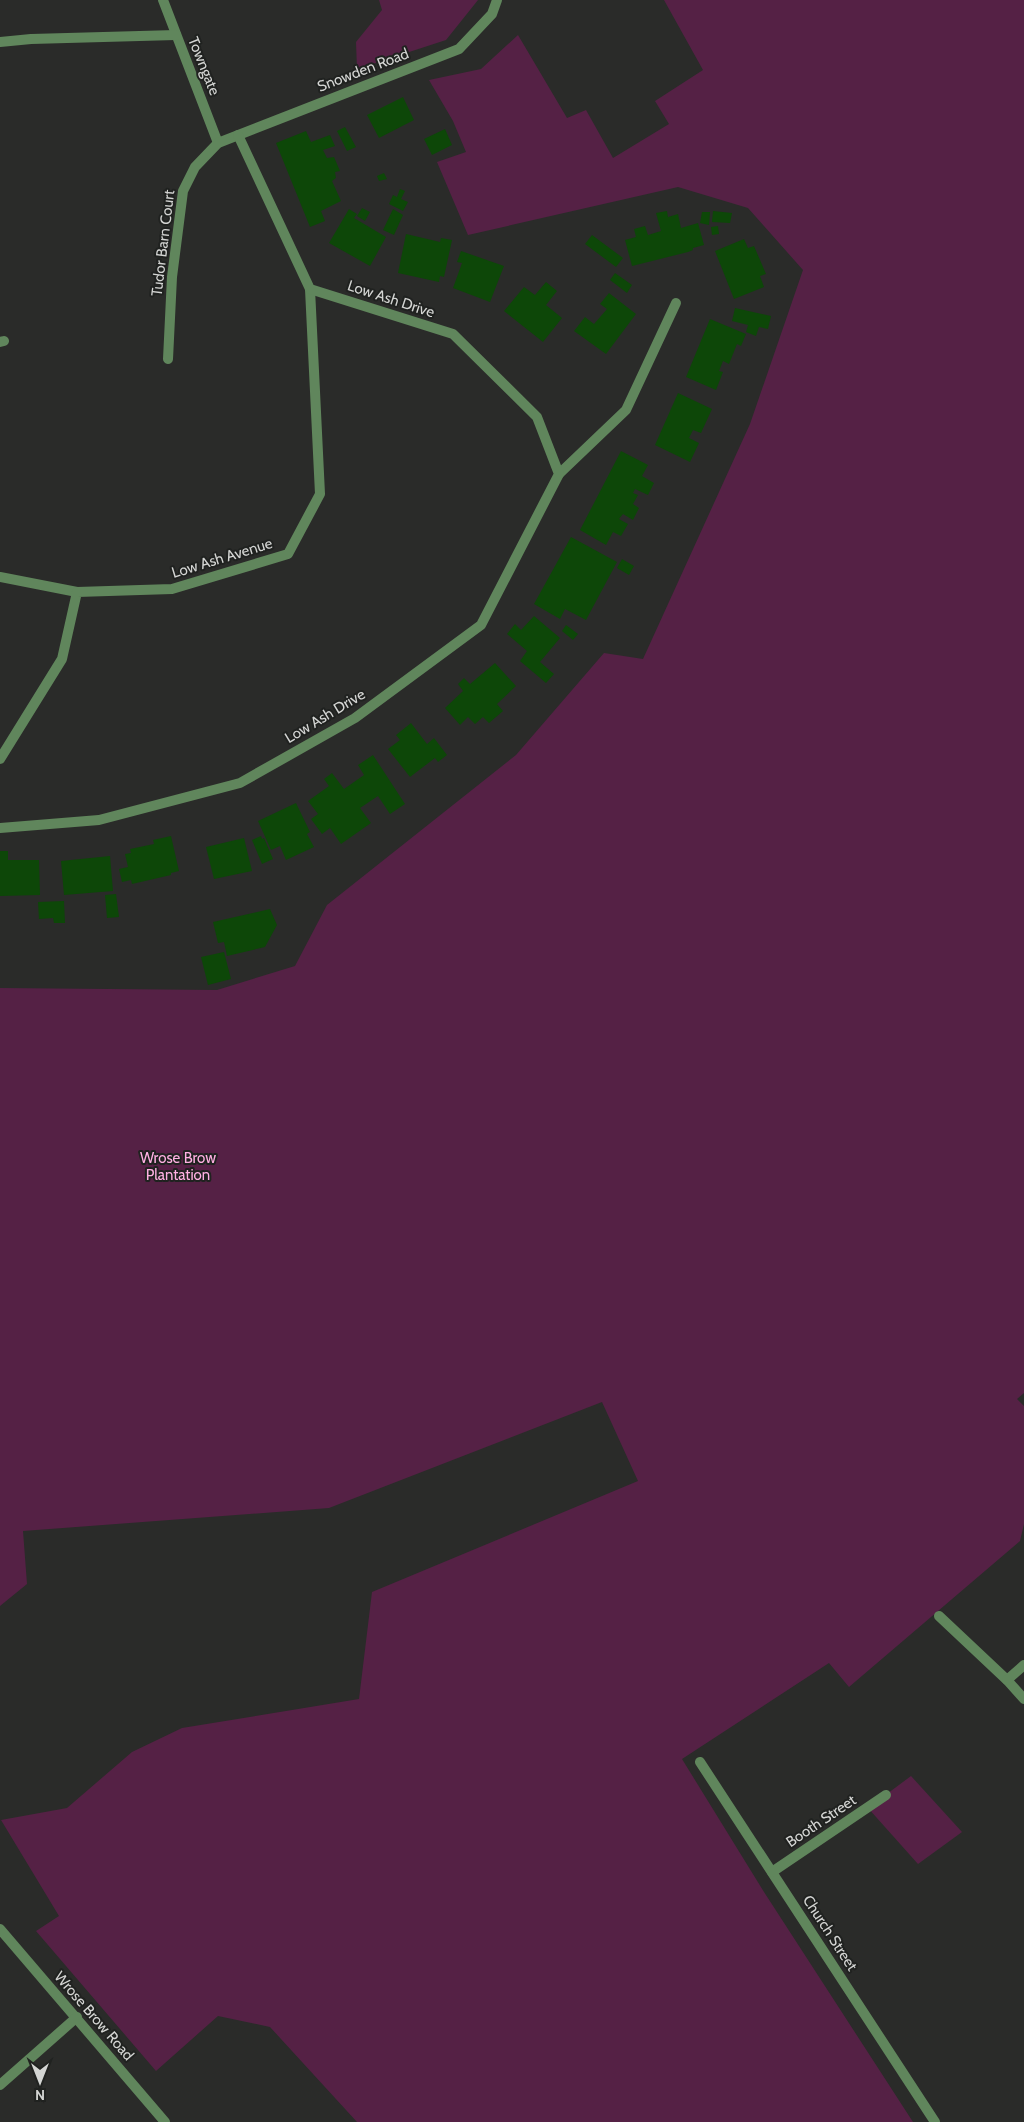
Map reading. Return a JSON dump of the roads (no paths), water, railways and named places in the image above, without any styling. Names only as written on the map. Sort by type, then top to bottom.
[{"type":"street","name":"Towngate","points":[[163,0],[218,143]]},
{"type":"street","name":"Snowden Road","points":[[218,143],[458,49],[492,14],[497,0]]},
{"type":"street","points":[[0,42],[31,39],[176,36]]},
{"type":"street","points":[[238,135],[310,289]]},
{"type":"street","name":"Tudor Barn Court","points":[[168,359],[172,277],[183,191],[195,167],[218,143]]},
{"type":"street","name":"Low Ash Drive","points":[[310,289],[453,334],[537,417],[559,474]]},
{"type":"street","name":"Low Ash Avenue","points":[[0,577],[77,592],[172,590],[288,554],[320,494],[310,289]]},
{"type":"street","name":"Low Ash Drive","points":[[0,828],[99,820],[240,783],[355,718],[481,625],[559,474],[626,410],[676,303]]},
{"type":"street","points":[[0,759],[62,659],[77,592]]},
{"type":"street","points":[[939,1616],[1007,1680],[1024,1699]]},
{"type":"street","points":[[1007,1680],[1024,1665]]},
{"type":"street","name":"Church Street","points":[[700,1762],[935,2122]]},
{"type":"street","name":"Booth Street","points":[[772,1872],[886,1795]]},
{"type":"street","name":"Wrose Brow Road","points":[[0,1929],[165,2122]]},
{"type":"street","points":[[0,2085],[77,2017]]},
{"type":"park label","name":"Wrose Brow Plantation","points":[[178,1166]]}]
